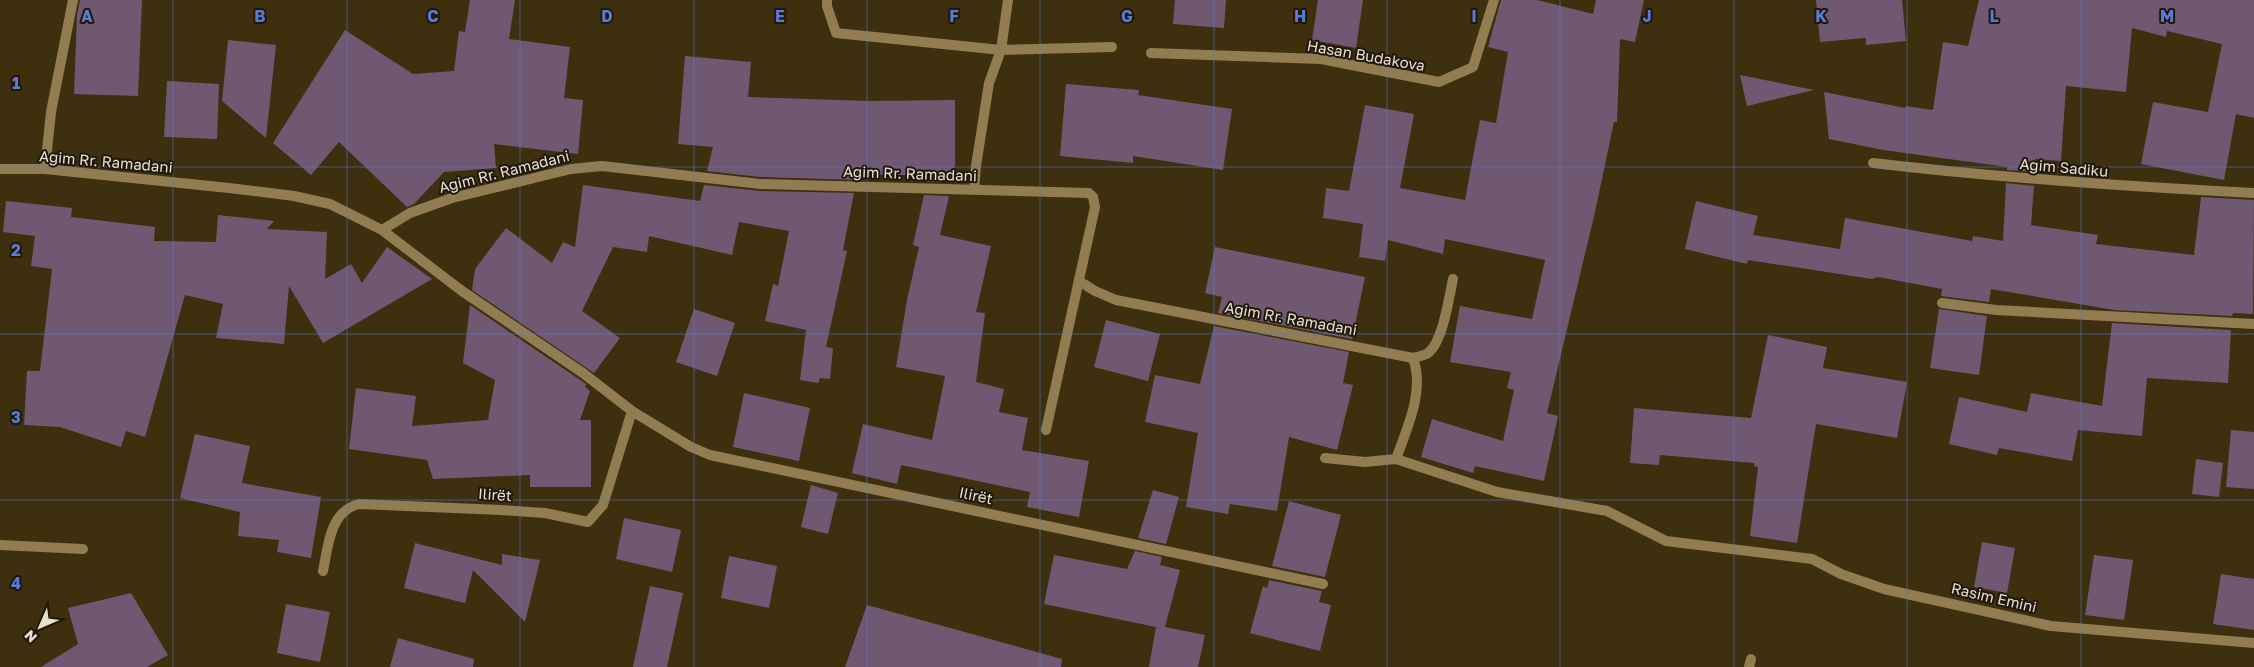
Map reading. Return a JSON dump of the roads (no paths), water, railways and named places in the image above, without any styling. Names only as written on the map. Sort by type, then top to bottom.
[{"type":"street","points":[[45,169],[52,112],[73,0]]},
{"type":"street","points":[[827,0],[827,6],[836,33],[1001,50],[1112,47]]},
{"type":"street","points":[[974,190],[989,83],[1001,50],[1008,0]]},
{"type":"street","name":"Hasan Budakova","points":[[1151,53],[1321,59],[1398,76],[1439,82],[1473,67],[1494,0]]},
{"type":"street","name":"Agim Sadiku","points":[[1873,163],[1974,175],[2107,186],[2254,193]]},
{"type":"street","name":"Agim Rr. Ramadani","points":[[0,169],[45,169],[294,196],[330,204],[382,230],[410,213],[452,198],[571,169],[602,166],[760,184],[1089,193],[1095,207],[1046,430]]},
{"type":"street","name":"Ilirët","points":[[382,230],[462,291],[583,372],[632,411],[691,447],[710,455],[1323,584]]},
{"type":"street","points":[[1325,458],[1365,462],[1396,459],[1413,412],[1417,376],[1413,358],[1426,354],[1433,348],[1439,337],[1454,278]]},
{"type":"street","name":"Agim Rr. Ramadani","points":[[1079,281],[1095,291],[1116,300],[1413,358]]},
{"type":"street","points":[[1942,302],[1996,310],[2254,324]]},
{"type":"street","name":"Ilirët","points":[[323,571],[335,524],[345,510],[359,504],[545,513],[588,522],[603,505],[632,411]]},
{"type":"street","name":"Rasim Emini","points":[[1396,459],[1497,492],[1607,511],[1666,541],[1812,559],[1842,574],[1884,589],[2051,626],[2254,643]]},
{"type":"street","points":[[0,546],[83,549]]}]
